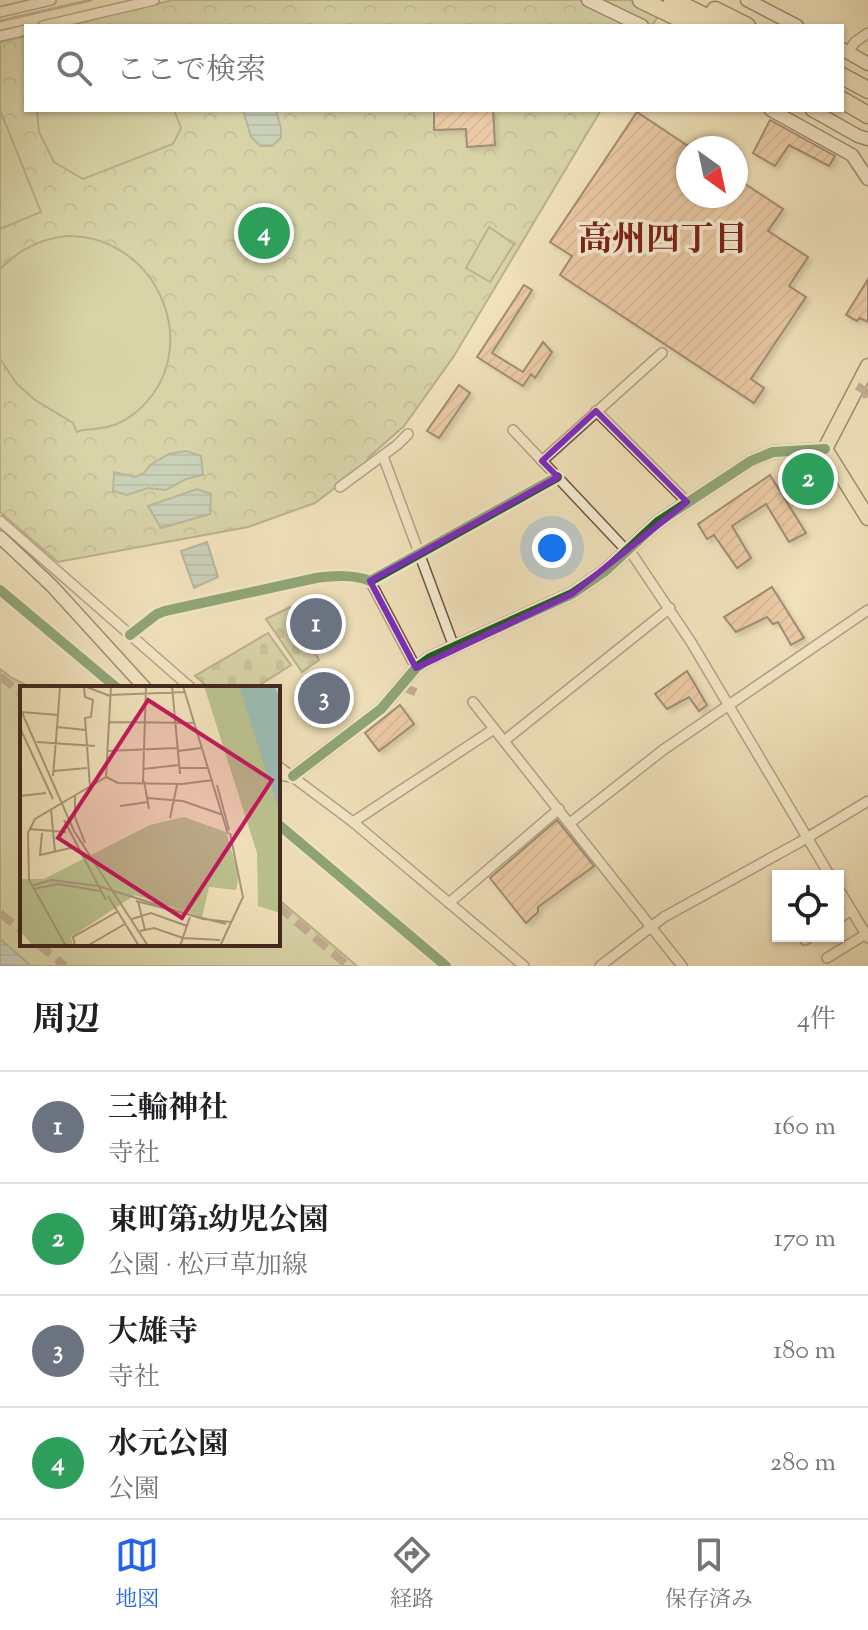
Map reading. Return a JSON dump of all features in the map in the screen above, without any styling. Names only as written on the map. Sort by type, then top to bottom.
[{"type":"highway","points":[[641,0],[691,24]]},
{"type":"highway","points":[[658,0],[706,24]]},
{"type":"highway","points":[[672,0],[721,24]]},
{"type":"highway","points":[[696,0],[743,24]]},
{"type":"highway","points":[[844,77],[868,90]]},
{"type":"highway","points":[[844,87],[868,100]]},
{"type":"highway","points":[[844,99],[868,112]]},
{"type":"main road","points":[[868,366],[825,449],[868,518]]},
{"type":"street","points":[[0,12],[51,0]]},
{"type":"street","points":[[52,24],[154,0]]},
{"type":"street","points":[[588,0],[638,24]]},
{"type":"street","points":[[755,2],[794,24]]},
{"type":"street","points":[[0,36],[24,30]]},
{"type":"street","points":[[868,33],[845,51],[868,64]]},
{"type":"street","points":[[775,112],[852,155],[868,179]]},
{"type":"street","points":[[816,112],[868,139]]},
{"type":"street","points":[[542,461],[662,353]]},
{"type":"street","points":[[596,411],[687,502]]},
{"type":"street","points":[[513,430],[627,549],[670,608],[826,870]]},
{"type":"street","points":[[340,487],[408,434]]},
{"type":"street","points":[[280,773],[293,776],[381,709],[416,668],[430,658],[572,594],[596,579],[658,522],[762,455],[789,450],[825,449]]},
{"type":"street","points":[[383,456],[454,647]]},
{"type":"street","points":[[370,581],[557,477]]},
{"type":"street","points":[[0,521],[189,686]]},
{"type":"street","points":[[0,537],[92,628],[143,686]]},
{"type":"street","points":[[130,635],[165,611],[316,578],[364,578],[370,581],[416,668]]},
{"type":"street","points":[[504,741],[670,608]]},
{"type":"street","points":[[570,823],[663,750],[868,610]]},
{"type":"street","points":[[473,702],[682,966]]},
{"type":"street","points":[[353,822],[494,729]]},
{"type":"street","points":[[280,767],[353,822],[524,966]]},
{"type":"street","points":[[600,966],[650,926],[868,801]]},
{"type":"street","points":[[449,903],[559,809]]},
{"type":"street","points":[[827,958],[867,936],[844,898]]},
{"type":"street","points":[[844,915],[851,910]]},
{"type":"highlighted area","points":[[596,411],[687,502],[572,594],[416,668],[370,581],[558,477],[542,461]]},
{"type":"green space","points":[[173,0],[668,0],[653,24],[74,24]]},
{"type":"green space","points":[[24,36],[24,112],[600,112],[454,356],[404,426],[368,458],[370,461],[315,503],[248,527],[58,562],[0,512],[0,42]]},
{"type":"green space","points":[[0,110],[41,212],[0,229]]},
{"type":"green space","points":[[37,112],[175,112],[181,128],[173,144],[83,179],[54,162],[39,132]]},
{"type":"green space","points":[[489,227],[514,244],[490,282],[466,268]]},
{"type":"green space","points":[[67,236],[99,241],[127,255],[148,276],[163,302],[170,330],[168,360],[157,388],[135,413],[111,426],[77,432],[73,423],[35,400],[17,384],[0,359],[0,269],[31,246]]},
{"type":"green space","points":[[815,458],[834,469],[793,505],[783,488]]},
{"type":"green space","points":[[290,607],[319,660],[302,672],[266,619]]},
{"type":"green space","points":[[268,633],[291,665],[258,686],[207,686],[195,676]]},
{"type":"green space","points":[[0,669],[28,686],[20,686],[20,946],[280,946],[280,901],[357,966],[31,966],[0,939]]},
{"type":"water","points":[[244,112],[277,112],[281,138],[272,146],[260,146],[251,137]]},
{"type":"water","points":[[186,451],[201,456],[203,475],[186,479],[166,490],[148,488],[127,495],[113,491],[114,472],[135,477],[169,454]]},
{"type":"water","points":[[197,489],[211,494],[210,514],[161,528],[148,506]]},
{"type":"water","points":[[207,542],[218,577],[194,588],[181,551]]},
{"type":"water","points":[[0,939],[31,966],[0,966]]},
{"type":"building","points":[[434,112],[493,112],[495,145],[467,147],[466,129],[434,130]]},
{"type":"building","points":[[637,112],[676,138],[676,208],[748,208],[748,186],[783,209],[768,231],[808,257],[789,286],[806,297],[751,379],[764,388],[754,403],[560,275],[572,256],[550,242]]},
{"type":"building","points":[[770,120],[835,156],[829,166],[789,145],[775,166],[753,153]]},
{"type":"building","points":[[868,279],[868,322],[860,318],[857,321],[846,315]]},
{"type":"building","points":[[524,285],[532,290],[492,353],[523,372],[543,342],[552,352],[535,378],[531,374],[523,386],[477,357]]},
{"type":"building","points":[[459,385],[470,393],[439,438],[427,431]]},
{"type":"building","points":[[770,475],[806,533],[789,542],[766,504],[732,526],[751,558],[737,568],[714,535],[707,539],[698,524]]},
{"type":"building","points":[[772,587],[804,638],[791,645],[778,622],[773,624],[767,617],[736,632],[724,617]]},
{"type":"building","points":[[308,603],[316,617],[320,615],[326,625],[312,633],[307,622],[310,621],[305,604]]},
{"type":"building","points":[[687,671],[707,705],[699,711],[689,697],[667,709],[655,694]]},
{"type":"building","points":[[400,705],[414,724],[379,751],[365,733]]},
{"type":"building","points":[[557,820],[594,866],[538,907],[538,912],[526,923],[490,878]]},
{"type":"waterway","points":[[0,21],[91,0]]},
{"type":"marked path","points":[[857,386],[864,390],[868,399]]},
{"type":"marked path","points":[[0,676],[20,692]]},
{"type":"marked path","points":[[401,686],[420,694]]},
{"type":"marked path","points":[[280,908],[348,966]]},
{"type":"marked path","points":[[0,913],[20,929]]},
{"type":"marked path","points":[[40,946],[65,966]]},
{"type":"cycle path","points":[[293,776],[381,709],[416,668],[430,658],[572,594],[604,572],[658,522],[751,461],[773,452],[825,449]]},
{"type":"cycle path","points":[[130,635],[165,611],[316,578],[350,576],[370,581],[557,477]]},
{"type":"cycle path","points":[[0,590],[115,686]]},
{"type":"cycle path","points":[[280,826],[446,966]]},
{"type":"place","name":"水元公園","points":[[264,233]]},
{"type":"place","name":"東町第1幼児公園","points":[[808,479]]},
{"type":"place","name":"三輪神社","points":[[316,624]]},
{"type":"place","name":"大雄寺","points":[[324,698]]},
{"type":"district","name":"高州四丁目","points":[[663,241]]}]
